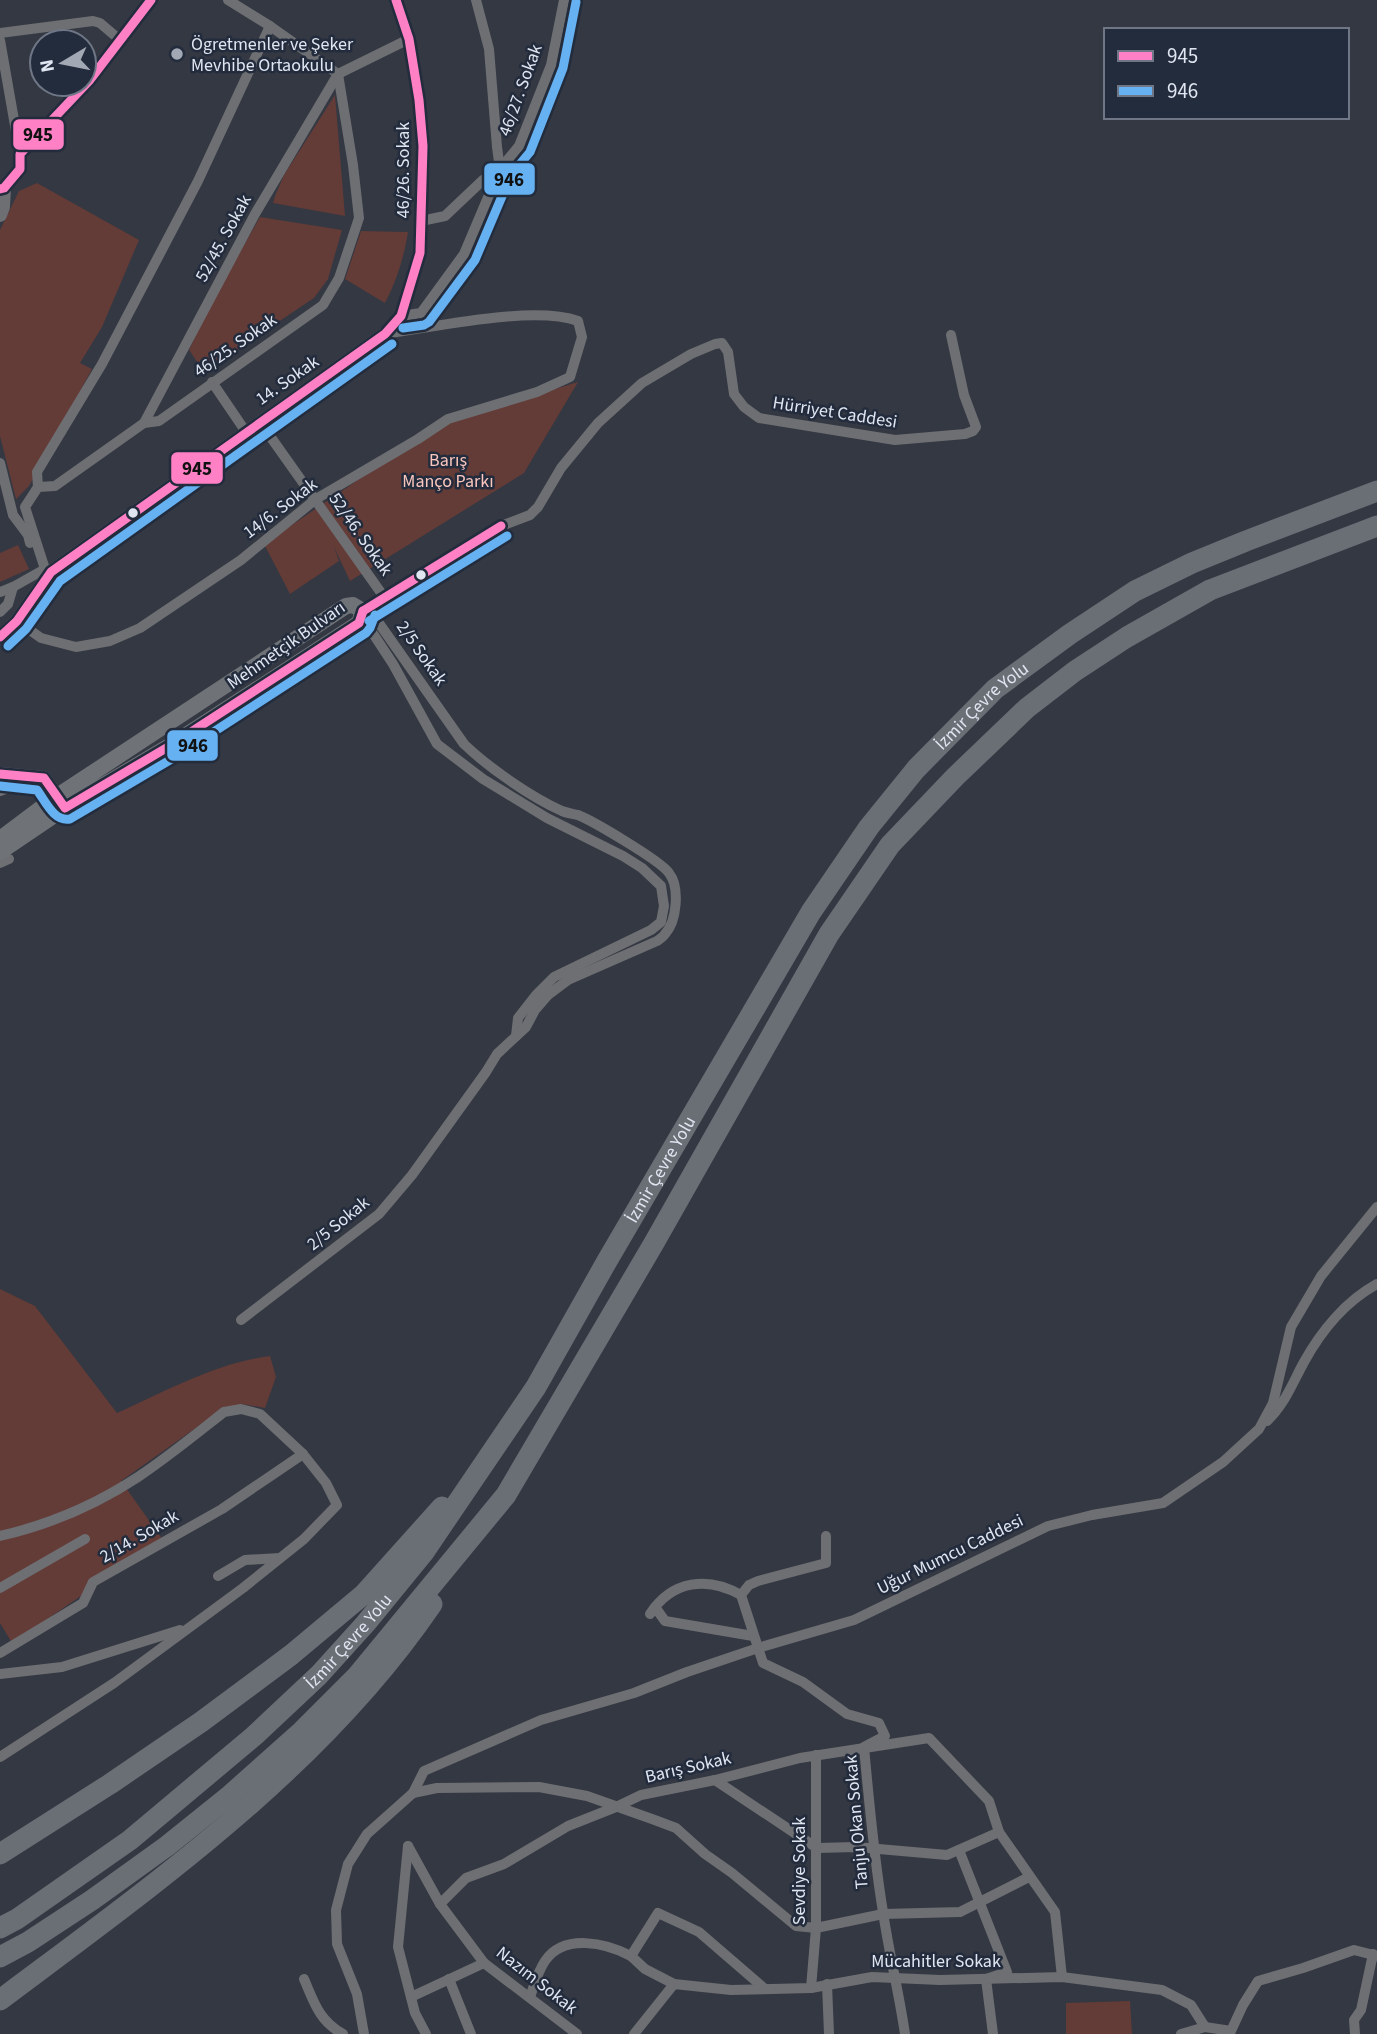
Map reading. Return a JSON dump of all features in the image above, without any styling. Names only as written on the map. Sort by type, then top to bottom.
[{"type":"highway","name":"İzmir Çevre Yolu","points":[[0,1928],[130,1840],[254,1736],[319,1675],[424,1552],[536,1387],[811,912],[869,827],[916,769],[995,689],[1135,591],[1235,545],[1377,491]]},
{"type":"highway","name":"İzmir Çevre Yolu","points":[[0,1957],[92,1900],[167,1846],[228,1797],[302,1731],[357,1676],[506,1495],[654,1243],[829,934],[890,845],[1027,708],[1075,671],[1127,637],[1210,590],[1377,526]]},
{"type":"highway","points":[[0,1854],[201,1722],[291,1655],[364,1594],[482,1465]]},
{"type":"highway","points":[[0,2000],[182,1861],[310,1751],[414,1631],[506,1495]]},
{"type":"main road","name":"Mehmetçik Bulvarı","points":[[0,839],[60,802],[346,606],[357,606],[363,611]]},
{"type":"main road","name":"Mehmetçik Bulvarı","points":[[0,852],[60,802]]},
{"type":"street","points":[[20,154],[89,81],[151,0]]},
{"type":"street","points":[[228,0],[270,26],[338,75],[408,39]]},
{"type":"street","name":"46/26. Sokak","points":[[385,334],[401,316],[420,253],[423,146],[419,100],[408,39],[396,0]]},
{"type":"street","points":[[421,221],[445,216],[483,180],[500,169],[488,49],[476,0]]},
{"type":"street","name":"46/27. Sokak","points":[[401,316],[421,313],[464,254],[500,169],[519,146],[551,65],[564,0]]},
{"type":"street","points":[[0,33],[93,21],[100,23],[120,40]]},
{"type":"street","points":[[0,637],[17,621],[45,571],[25,507],[38,487],[37,471],[102,364],[198,181],[270,26]]},
{"type":"street","points":[[0,40],[5,101],[20,154],[20,169],[2,188],[3,207],[0,215]]},
{"type":"street","name":"46/25. Sokak","points":[[38,487],[55,486],[144,422],[159,421],[323,305],[339,278],[359,218],[338,75]]},
{"type":"street","name":"52/45. Sokak","points":[[144,422],[255,214],[338,75]]},
{"type":"street","name":"14. Sokak","points":[[0,592],[45,571],[385,334],[497,318],[542,315],[567,317],[578,321],[582,337],[570,377]]},
{"type":"street","name":"Hürriyet Caddesi","points":[[363,611],[500,526],[530,515],[538,507],[561,468],[598,423],[642,383],[691,354],[715,344],[725,345],[733,394],[759,418],[895,440],[965,434],[976,427],[964,395],[951,335]]},
{"type":"street","name":"14/6. Sokak","points":[[17,621],[41,638],[76,647],[110,641],[140,628],[241,560],[316,499],[448,419],[537,392],[570,377]]},
{"type":"street","points":[[212,382],[246,432]]},
{"type":"street","name":"52/46. Sokak","points":[[260,422],[384,597]]},
{"type":"street","points":[[0,463],[3,486],[13,515],[28,535],[45,571]]},
{"type":"street","points":[[0,612],[8,604],[13,587]]},
{"type":"street","name":"2/5 Sokak","points":[[363,611],[372,632],[438,744],[483,779],[547,818],[642,868],[661,886],[664,906],[662,922],[554,977],[518,1018],[516,1036]]},
{"type":"street","name":"2/5 Sokak","points":[[241,1320],[379,1214],[412,1175],[497,1054],[526,1027],[535,1010],[548,995],[568,980],[657,941],[666,934],[671,925],[676,897],[670,873],[649,856],[580,816],[540,798],[482,762],[464,744],[376,619],[363,611]]},
{"type":"street","points":[[0,774],[44,778],[60,802]]},
{"type":"street","points":[[0,791],[34,777]]},
{"type":"street","points":[[0,852],[9,859],[0,863]]},
{"type":"street","name":"Uğur Mumcu Caddesi","points":[[364,2034],[357,1994],[337,1944],[336,1910],[348,1864],[367,1834],[413,1793],[424,1771],[529,1724],[634,1693],[758,1648],[854,1620],[1048,1526],[1092,1515],[1163,1503],[1223,1462],[1259,1429],[1273,1404],[1291,1326],[1321,1276],[1377,1207]]},
{"type":"street","points":[[1259,1429],[1280,1409],[1306,1360],[1332,1320],[1377,1284]]},
{"type":"street","points":[[0,1536],[53,1520],[137,1477],[224,1412],[241,1409],[260,1414],[303,1454],[326,1483],[337,1505],[304,1539],[190,1627],[114,1683],[0,1757]]},
{"type":"street","name":"2/14. Sokak","points":[[0,1653],[83,1603],[93,1582],[222,1509],[303,1454]]},
{"type":"street","points":[[741,1595],[749,1585],[758,1581],[826,1563],[827,1536]]},
{"type":"street","points":[[0,1588],[85,1539]]},
{"type":"street","points":[[218,1576],[245,1560],[280,1558]]},
{"type":"street","points":[[753,1636],[666,1620],[652,1611],[662,1597],[675,1589],[697,1584],[727,1587],[741,1595],[758,1648]]},
{"type":"street","points":[[0,1674],[62,1667],[190,1627]]},
{"type":"street","name":"Tanju Okan Sokak","points":[[758,1648],[764,1663],[803,1682],[847,1714],[879,1723],[885,1736],[864,1747],[883,1914],[905,2034]]},
{"type":"street","name":"Barış Sokak","points":[[440,1904],[466,1878],[504,1864],[568,1826],[616,1808],[640,1795],[816,1755],[929,1738],[989,1801],[999,1832]]},
{"type":"street","name":"Sevdiye Sokak","points":[[811,1987],[816,1928],[816,1755]]},
{"type":"street","points":[[715,1780],[817,1848],[947,1855],[999,1832],[1055,1912],[1062,1977]]},
{"type":"street","points":[[413,1793],[437,1788],[539,1787],[587,1796],[676,1828],[796,1926],[816,1928],[883,1914],[960,1912],[1029,1877]]},
{"type":"street","name":"Nazım Sokak","points":[[411,1997],[398,1947],[408,1846],[440,1904],[484,1963],[577,2034]]},
{"type":"street","points":[[959,1850],[1007,1972],[986,1979],[993,2034]]},
{"type":"street","points":[[631,1956],[658,1913],[699,1932],[765,1989]]},
{"type":"street","points":[[530,1997],[544,1961],[560,1946],[597,1943],[620,1951],[631,1956],[645,1969],[674,1984],[634,2034]]},
{"type":"street","points":[[1181,2034],[1205,2027],[1231,2031],[1258,1981],[1354,1950],[1375,1955],[1361,2010],[1354,2020],[1356,2034]]},
{"type":"street","points":[[426,2034],[415,2013],[411,1997],[484,1963]]},
{"type":"street","name":"Mücahitler Sokak","points":[[674,1984],[731,1990],[811,1987],[872,1977],[1062,1977],[1161,1990],[1191,2005],[1205,2027]]},
{"type":"street","points":[[304,1979],[320,2015],[342,2034]]},
{"type":"street","points":[[449,1979],[471,2034]]},
{"type":"street","points":[[827,1984],[829,2034]]},
{"type":"green space","points":[[335,95],[345,216],[273,203],[284,175]]},
{"type":"green space","points":[[37,183],[139,240],[102,327],[80,363],[92,369],[29,486],[16,499],[0,436],[0,230],[19,191]]},
{"type":"green space","points":[[260,217],[342,230],[328,279],[314,298],[204,372],[189,350],[210,305]]},
{"type":"green space","points":[[361,231],[408,232],[400,268],[385,303],[345,279]]},
{"type":"green space","name":"Barış Manço Parkı","points":[[578,382],[524,473],[350,581],[334,547],[339,561],[290,594],[264,544],[418,439],[449,421]]},
{"type":"green space","points":[[18,545],[29,569],[0,582],[0,553]]},
{"type":"green space","points":[[0,1289],[35,1306],[117,1413],[211,1371],[250,1360],[270,1356],[276,1377],[265,1408],[242,1404],[221,1410],[121,1481],[163,1540],[12,1643],[0,1623]]},
{"type":"green space","points":[[1130,2001],[1132,2034],[1066,2034],[1066,2003]]},
{"type":"transit line","name":"945","points":[[0,189],[4,188],[20,169],[20,154],[89,81],[151,0]]},
{"type":"transit line","name":"945","points":[[0,637],[17,621],[51,572],[385,334],[401,316],[420,253],[423,146],[409,39],[396,0]]},
{"type":"transit line","name":"946","points":[[403,328],[429,322],[475,260],[511,175],[530,152],[563,68],[576,2]]},
{"type":"transit line","name":"946","points":[[8,646],[26,629],[60,581],[392,344]]},
{"type":"transit line","name":"945","points":[[363,611],[501,526]]},
{"type":"transit line","name":"946","points":[[369,621],[507,536]]},
{"type":"transit line","name":"945","points":[[0,774],[44,778],[65,808],[168,747],[359,623],[363,611]]},
{"type":"transit line","name":"946","points":[[0,786],[37,790],[55,814],[70,819],[175,757],[366,633],[375,615]]},
{"type":"place","name":"Ögretmenler ve Şeker Mevhibe Ortaokulu","points":[[177,54]]}]
